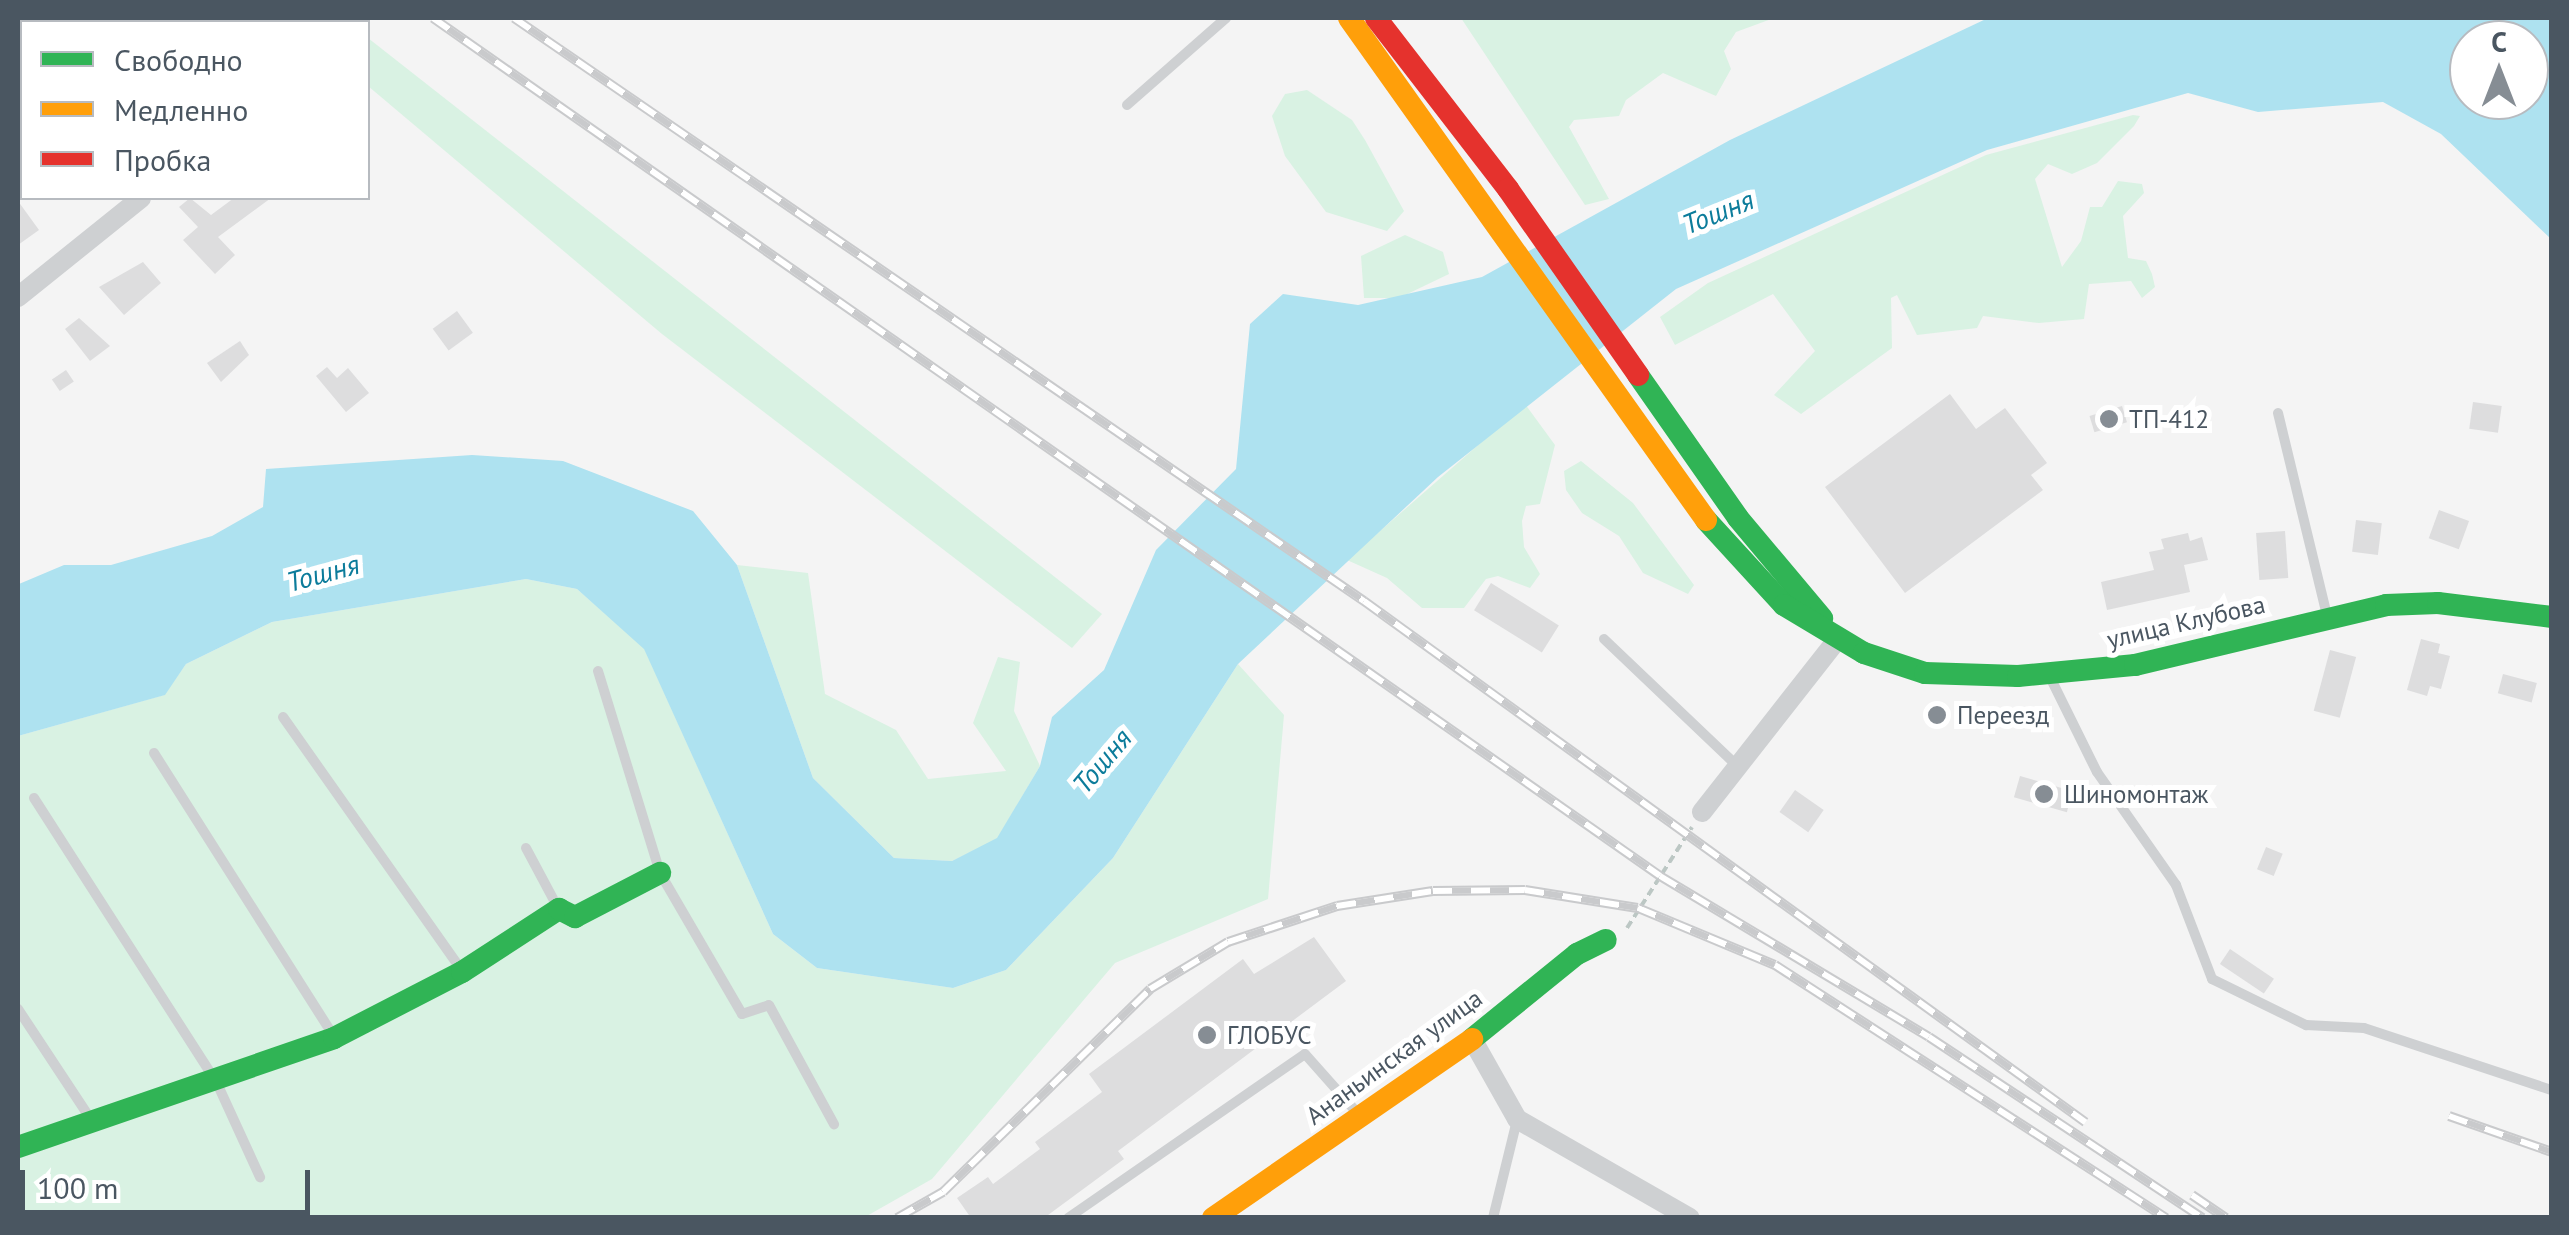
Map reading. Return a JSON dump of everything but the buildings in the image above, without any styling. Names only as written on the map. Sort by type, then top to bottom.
[{"type":"main road","name":"улица Клубова","points":[[1349,18],[1608,392],[1750,572],[1784,605],[1882,660],[1925,673],[2048,674],[2177,656],[2328,616],[2438,603],[2552,616]]},
{"type":"main road","points":[[1376,18],[1508,189],[1738,518],[1838,637]]},
{"type":"main road","points":[[18,1147],[334,1038],[462,972],[559,909],[574,917],[660,873]]},
{"type":"main road","name":"Ананьинская улица","points":[[1213,1218],[1472,1039],[1577,954],[1606,940]]},
{"type":"street","points":[[18,297],[139,200]]},
{"type":"street","points":[[1702,812],[1734,763],[1838,637]]},
{"type":"street","points":[[1472,1039],[1518,1119],[1690,1218]]},
{"type":"lane","points":[[1127,105],[1226,18]]},
{"type":"lane","points":[[2278,413],[2328,616]]},
{"type":"lane","points":[[1604,639],[1734,763]]},
{"type":"lane","points":[[598,671],[660,873],[742,1014],[769,1005],[834,1124]]},
{"type":"lane","points":[[2048,674],[2097,772],[2176,885],[2212,979],[2306,1024],[2364,1028],[2552,1090]]},
{"type":"lane","points":[[283,718],[462,972]]},
{"type":"lane","points":[[154,753],[334,1038]]},
{"type":"lane","points":[[34,798],[216,1081],[260,1177]]},
{"type":"lane","points":[[526,848],[559,909]]},
{"type":"lane","points":[[18,1009],[94,1123]]},
{"type":"lane","points":[[1068,1218],[1305,1054],[1360,1116]]},
{"type":"lane","points":[[1493,1218],[1518,1119]]},
{"type":"path","points":[[1606,940],[1633,922],[1702,812]]},
{"type":"green space","points":[[1461,18],[1774,18],[1736,32],[1724,51],[1731,69],[1716,96],[1663,73],[1626,100],[1619,116],[1574,120],[1569,127],[1609,199],[1585,205]]},
{"type":"green space","points":[[370,40],[1102,614],[1072,648],[662,334],[370,88]]},
{"type":"green space","points":[[1307,90],[1352,120],[1365,140],[1404,211],[1387,231],[1326,212],[1285,156],[1272,116],[1285,94]]},
{"type":"green space","points":[[2140,116],[2134,126],[2097,163],[2072,174],[2048,164],[2035,179],[2062,267],[2081,241],[2090,207],[2102,207],[2118,181],[2142,184],[2144,193],[2123,216],[2128,258],[2146,261],[2152,274],[2155,287],[2142,298],[2131,281],[2089,284],[2084,319],[2039,323],[1983,316],[1977,328],[1917,335],[1897,295],[1891,298],[1892,348],[1801,414],[1774,395],[1815,351],[1773,294],[1675,345],[1660,317],[1708,283],[1986,155]]},
{"type":"green space","points":[[1405,235],[1443,252],[1449,274],[1399,298],[1364,298],[1361,256]]},
{"type":"green space","points":[[1525,404],[1555,445],[1540,504],[1526,506],[1522,521],[1524,547],[1540,574],[1530,588],[1498,576],[1486,579],[1464,608],[1422,608],[1387,578],[1347,560]]},
{"type":"green space","points":[[1581,461],[1633,503],[1694,585],[1688,594],[1643,573],[1619,536],[1582,513],[1566,490],[1564,471]]},
{"type":"green space","points":[[737,565],[808,573],[825,694],[896,730],[928,779],[1006,771],[973,723],[998,657],[1020,662],[1014,711],[1040,766],[997,839],[952,861],[894,858],[813,778]]},
{"type":"green space","points":[[526,579],[577,589],[644,648],[773,934],[817,968],[953,988],[1006,970],[1113,858],[1238,664],[1284,715],[1268,899],[1115,963],[932,1179],[865,1217],[18,1218],[18,736],[164,695],[186,664],[272,622]]},
{"type":"water","name":"Тошня","points":[[1988,18],[2551,18],[2551,239],[2441,134],[2383,102],[2258,112],[2188,93],[1987,150],[1676,289],[1438,477],[1238,664],[1113,858],[1006,970],[953,988],[817,968],[773,934],[644,649],[577,589],[526,579],[272,622],[186,664],[165,695],[18,736],[19,584],[64,565],[111,565],[212,536],[263,507],[266,469],[472,455],[563,461],[693,511],[737,565],[813,778],[894,858],[952,861],[997,838],[1040,766],[1052,717],[1104,670],[1156,550],[1236,469],[1250,324],[1283,294],[1358,305],[1482,277],[1730,140]]},
{"type":"railway","points":[[433,18],[1660,876],[1929,1037],[2202,1218]]},
{"type":"railway","points":[[514,18],[1364,601],[2085,1122]]},
{"type":"railway","points":[[897,1218],[943,1192],[1150,989],[1228,942],[1337,906],[1433,891],[1525,890],[1638,908],[1775,965],[2166,1218]]},
{"type":"railway","points":[[2449,1116],[2552,1152]]},
{"type":"railway","points":[[2192,1195],[2226,1218]]},
{"type":"traffic: fast","points":[[1638,375],[1738,518],[1822,618]]},
{"type":"traffic: fast","points":[[1706,520],[1784,605],[1864,653],[1925,673],[2018,676],[2135,665],[2386,605],[2438,603],[2552,617]]},
{"type":"traffic: fast","points":[[18,1147],[334,1038],[462,972],[559,909],[575,917],[660,873]]},
{"type":"traffic: fast","points":[[1472,1039],[1577,954],[1606,940]]},
{"type":"traffic: slow","points":[[1349,18],[1706,520]]},
{"type":"traffic: slow","points":[[1213,1218],[1472,1039]]},
{"type":"traffic: jam","points":[[1376,18],[1508,189],[1638,375]]},
{"type":"place","name":"ТП-412","points":[[2109,419]]},
{"type":"place","name":"Переезд","points":[[1937,715]]},
{"type":"place","name":"Шиномонтаж","points":[[2044,794]]},
{"type":"place","name":"ГЛОБУС","points":[[1207,1035]]}]
